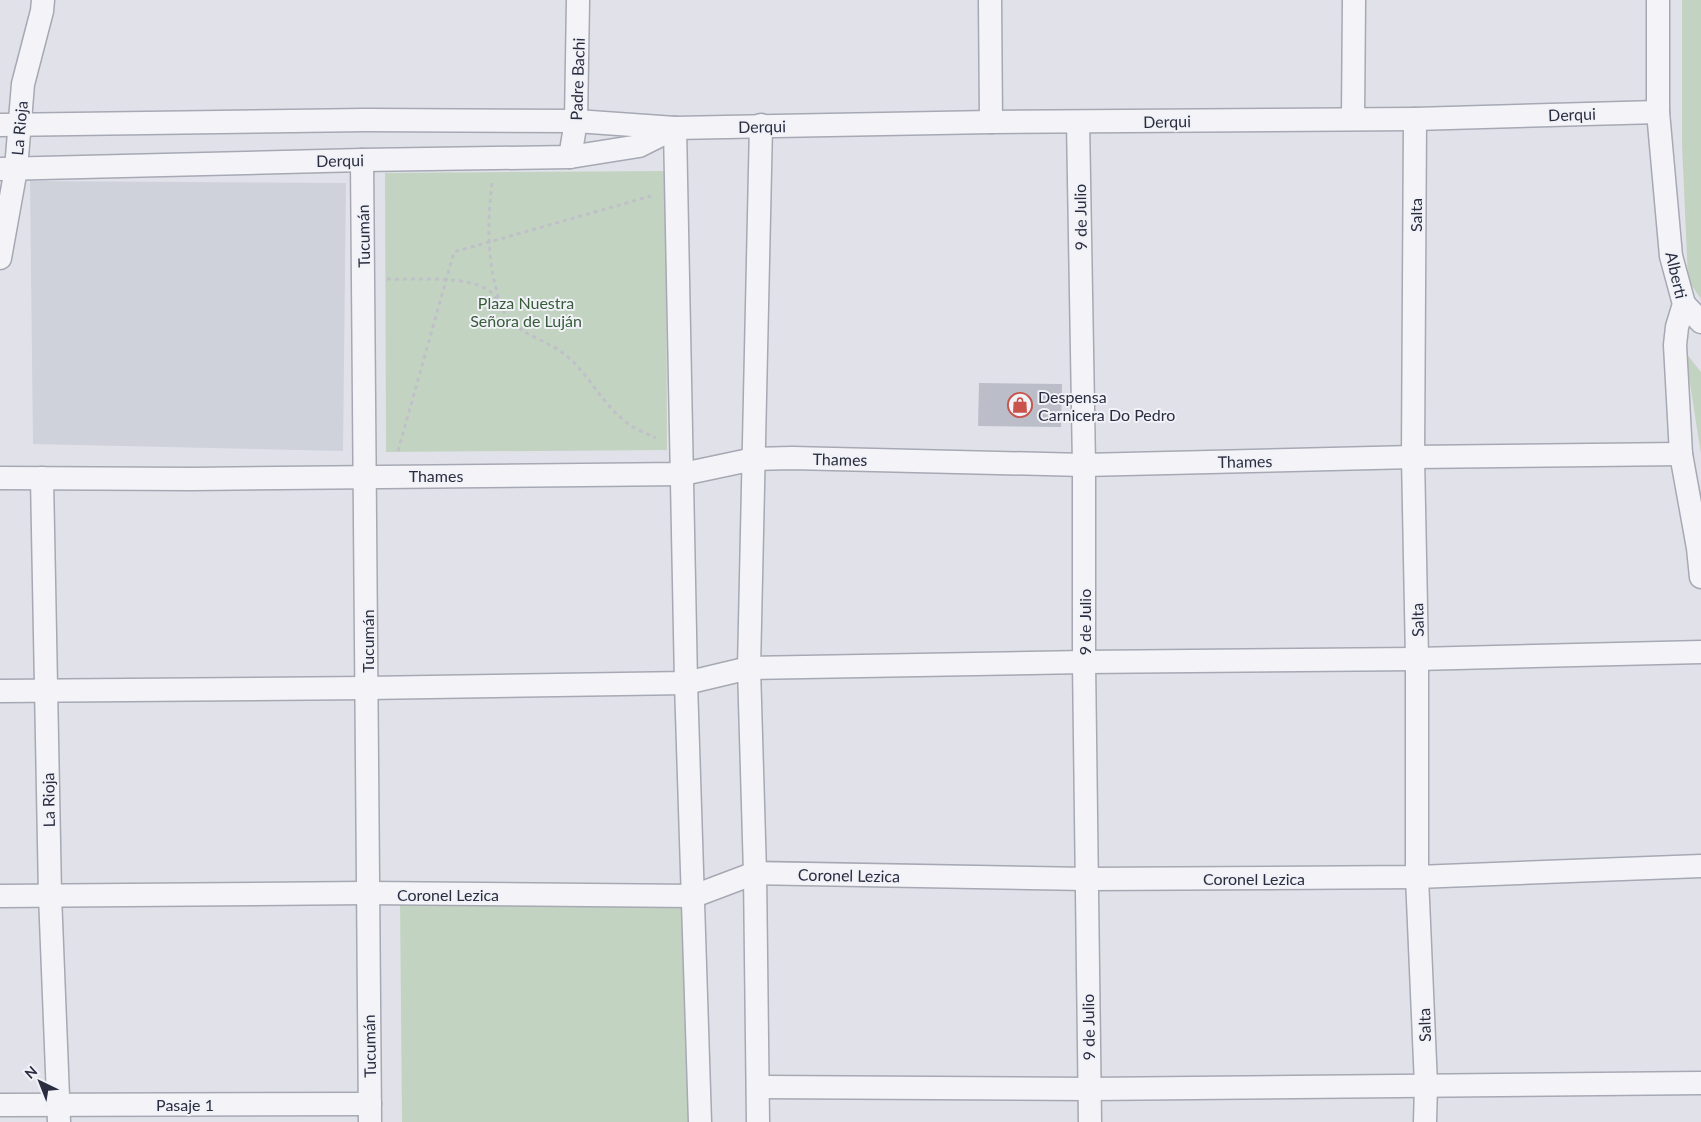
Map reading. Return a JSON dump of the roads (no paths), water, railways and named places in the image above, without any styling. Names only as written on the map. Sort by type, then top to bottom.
[{"type":"street","name":"La Rioja","points":[[0,258],[8,169],[9,125],[23,84],[42,11],[43,0]]},
{"type":"street","name":"Padre Bachi","points":[[570,157],[576,121],[578,0]]},
{"type":"street","points":[[990,0],[991,122]]},
{"type":"street","points":[[1353,118],[1354,0]]},
{"type":"street","name":"Alberti","points":[[1658,0],[1658,112],[1670,256],[1684,304],[1675,345],[1681,454],[1699,549],[1701,577]]},
{"type":"street","name":"Derqui","points":[[9,125],[365,120],[576,121],[676,128],[991,122],[1415,118],[1658,112]]},
{"type":"street","name":"Salta","points":[[1415,118],[1413,457],[1417,660],[1418,877],[1426,1122]]},
{"type":"street","name":"9 de Julio","points":[[1078,122],[1084,465],[1084,662],[1088,1089],[1090,1122]]},
{"type":"street","points":[[758,1122],[750,668],[761,126]]},
{"type":"street","name":"Derqui","points":[[8,169],[570,157],[639,146],[676,128]]},
{"type":"street","points":[[676,128],[686,683],[700,1122]]},
{"type":"street","name":"Tucumán","points":[[362,160],[370,1113]]},
{"type":"street","points":[[1684,304],[1701,322]]},
{"type":"street","name":"Thames","points":[[0,478],[683,474],[754,459],[792,458],[1084,465],[1413,457],[1681,454]]},
{"type":"street","name":"La Rioja","points":[[42,478],[50,895],[59,1113]]},
{"type":"street","points":[[0,691],[686,683],[750,668],[1084,662],[1417,660],[1701,652]]},
{"type":"street","name":"Coronel Lezica","points":[[0,896],[367,893],[694,896],[755,873],[1086,879],[1418,877],[1701,866]]},
{"type":"street","points":[[758,1086],[1088,1089],[1701,1083]]},
{"type":"street","name":"Pasaje 1","points":[[0,1105],[59,1113],[370,1113]]},
{"type":"place","name":"Despensa Carnicera Do Pedro","points":[[1020,405]]},
{"type":"park label","name":"Plaza Nuestra Señora de Luján","points":[[526,311]]}]
